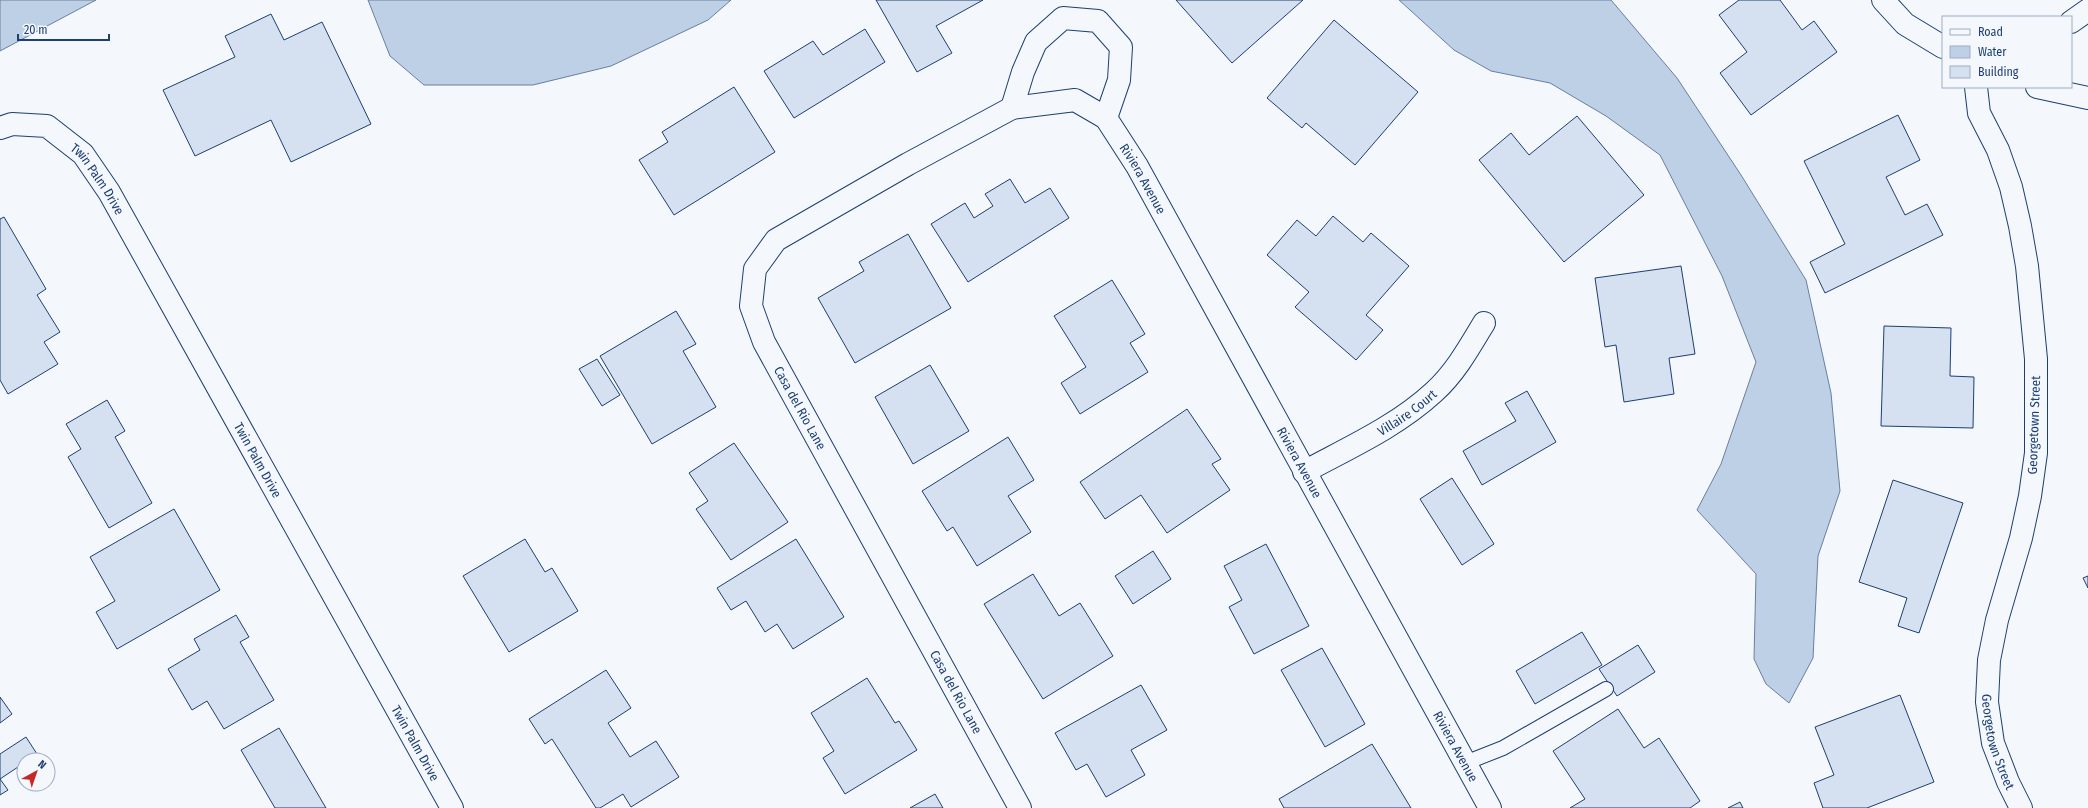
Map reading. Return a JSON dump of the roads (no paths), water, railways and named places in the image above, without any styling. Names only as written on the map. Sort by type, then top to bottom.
[{"type":"street","points":[[1883,0],[1906,24],[1942,46]]},
{"type":"street","points":[[2072,21],[2088,10]]},
{"type":"street","points":[[1012,108],[1023,72],[1036,42],[1063,18],[1098,21],[1121,47],[1119,80],[1106,118]]},
{"type":"street","name":"Georgetown Street","points":[[1976,88],[1979,113],[1998,150],[2011,188],[2020,226],[2027,266],[2036,359],[2036,453],[2030,496],[2021,538],[1997,620],[1989,660],[1987,702],[1993,743],[2008,782],[2021,808]]},
{"type":"street","points":[[2042,88],[2088,98]]},
{"type":"street","name":"Riviera Avenue","points":[[1012,108],[1075,100],[1106,118],[1137,166],[1490,808]]},
{"type":"street","name":"Casa del Rio Lane","points":[[1012,108],[908,164],[776,240],[755,269],[751,306],[764,342],[1020,808]]},
{"type":"street","name":"Twin Palm Drive","points":[[0,128],[12,124],[47,126],[82,154],[109,192],[452,808]]},
{"type":"street","name":"Villaire Court","points":[[1304,472],[1402,418],[1434,392],[1462,360],[1484,324]]},
{"type":"lane","points":[[1465,763],[1503,748],[1606,689]]},
{"type":"water","points":[[0,0],[96,0],[0,51]]},
{"type":"water","points":[[368,0],[731,0],[708,20],[611,66],[533,85],[424,85],[390,56]]},
{"type":"water","points":[[1399,0],[1611,0],[1677,78],[1741,175],[1806,280],[1831,393],[1840,491],[1818,556],[1813,658],[1789,703],[1766,684],[1754,659],[1756,574],[1697,510],[1721,464],[1756,362],[1722,276],[1660,155],[1606,116],[1550,83],[1491,71],[1454,50]]}]
